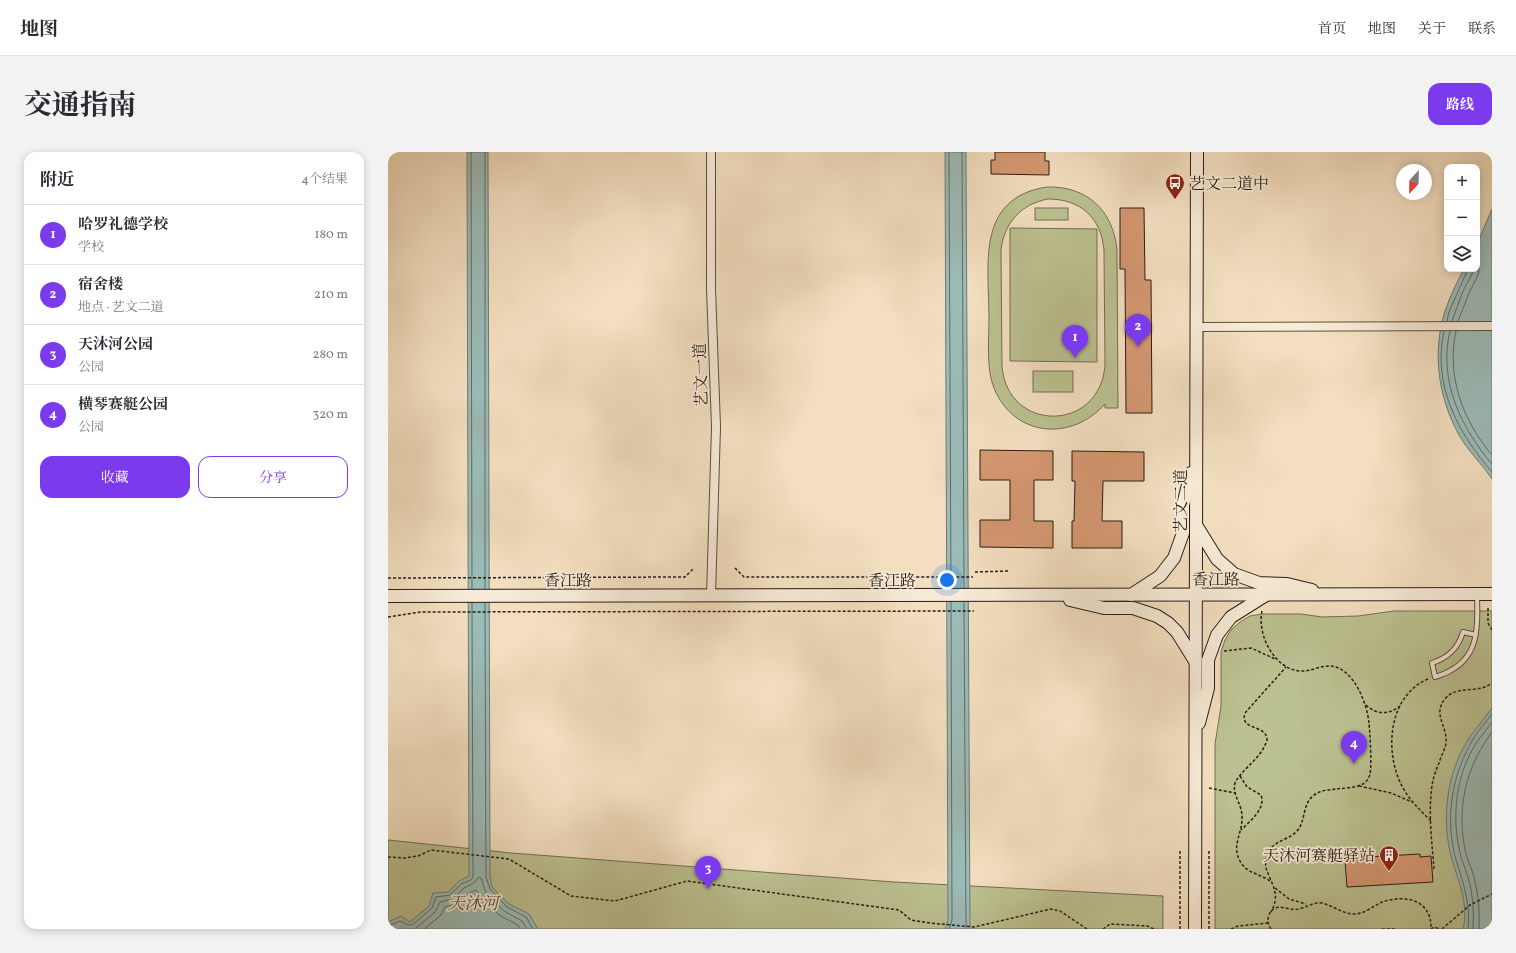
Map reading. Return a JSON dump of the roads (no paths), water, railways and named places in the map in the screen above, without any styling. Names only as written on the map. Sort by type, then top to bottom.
[{"type":"main road","name":"艺文二道","points":[[1195,929],[1197,152]]},
{"type":"main road","points":[[1130,595],[1160,576],[1170,565],[1178,552],[1183,533],[1183,505],[1196,452]]},
{"type":"main road","points":[[1196,525],[1217,559],[1234,574],[1259,583],[1287,584],[1328,595]]},
{"type":"main road","name":"香江路","points":[[388,596],[1492,594]]},
{"type":"main road","points":[[1051,595],[1104,608],[1133,608],[1151,614],[1162,620],[1177,632],[1195,661]]},
{"type":"main road","points":[[1195,742],[1208,688],[1208,660],[1217,635],[1231,618],[1266,595]]},
{"type":"street","name":"艺文一道","points":[[710,152],[711,288],[716,427],[711,596]]},
{"type":"street","points":[[1196,327],[1492,326]]},
{"type":"lane","points":[[1476,635],[1463,632],[1458,644],[1450,655],[1432,663],[1435,677],[1444,674],[1459,665],[1470,652],[1476,635],[1477,594]]},
{"type":"water","name":"天沐河","points":[[467,152],[488,152],[490,876],[492,887],[509,904],[529,914],[538,929],[388,929],[388,922],[401,916],[410,922],[429,906],[433,893],[448,892],[459,881],[469,876]]},
{"type":"water","points":[[945,152],[966,152],[970,929],[945,929],[948,920]]},
{"type":"water","points":[[1492,209],[1492,479],[1463,441],[1452,420],[1442,390],[1438,358],[1441,327],[1447,305],[1454,289],[1462,272],[1480,272],[1480,237]]},
{"type":"water","points":[[1492,708],[1492,929],[1463,929],[1465,920],[1464,903],[1452,860],[1447,829],[1448,797],[1451,781],[1462,751],[1470,737]]},
{"type":"place","name":"艺文二道中","points":[[1175,200]]},
{"type":"place","name":"宿舍楼","points":[[1138,347]]},
{"type":"place","name":"哈罗礼德学校","points":[[1075,358]]},
{"type":"place","name":"横琴赛艇公园","points":[[1354,764]]},
{"type":"place","name":"天沐河赛艇驿站","points":[[1389,872]]},
{"type":"place","name":"天沐河公园","points":[[708,889]]}]
